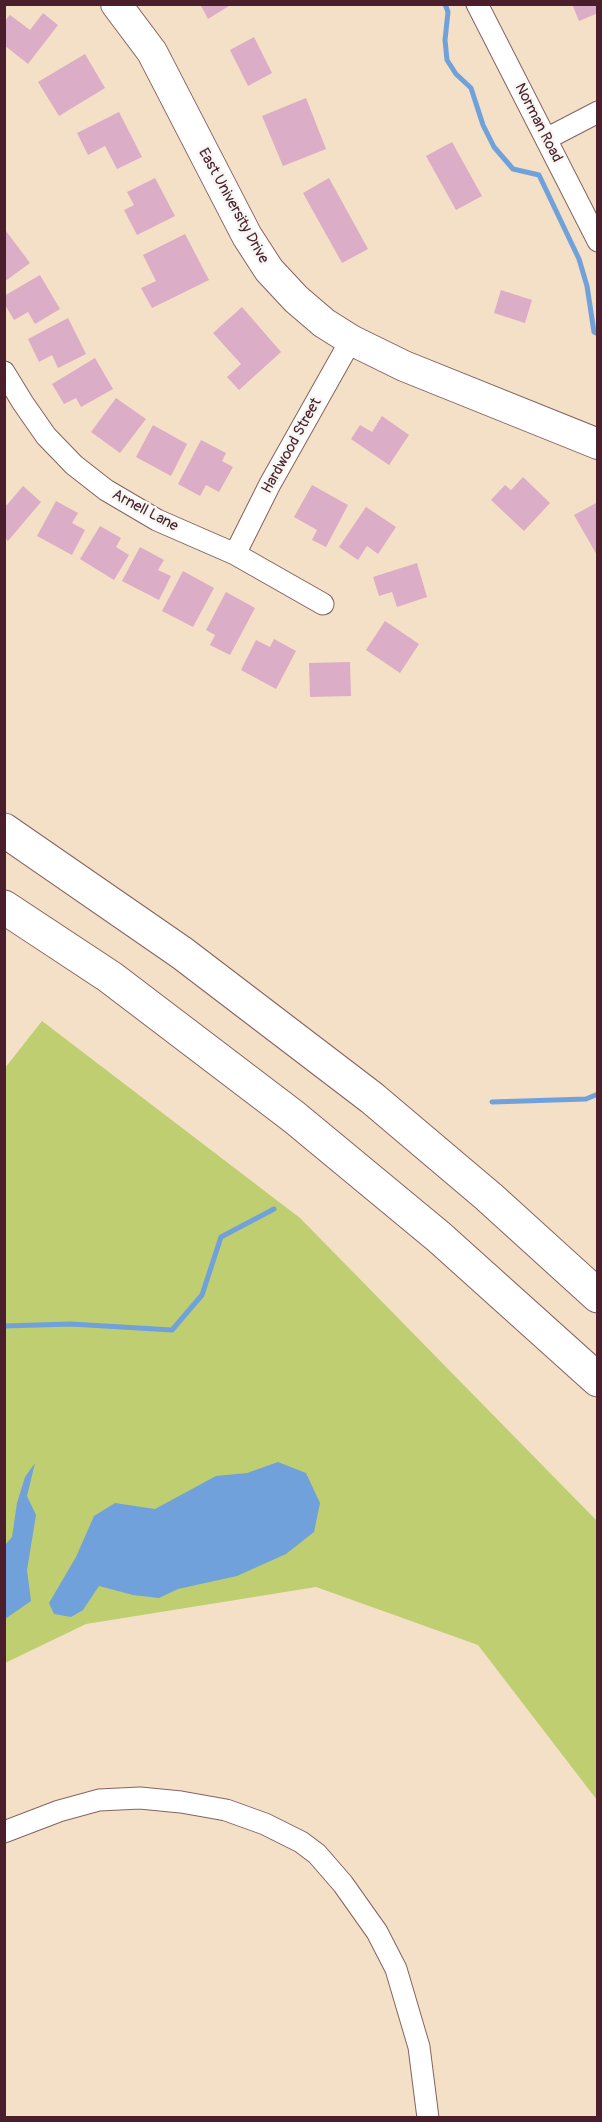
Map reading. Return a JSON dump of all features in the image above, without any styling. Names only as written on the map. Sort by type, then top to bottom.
[{"type":"highway","points":[[4,830],[182,953],[372,1098],[489,1197],[597,1296]]},
{"type":"highway","points":[[4,907],[110,977],[294,1117],[439,1237],[597,1380]]},
{"type":"main road","name":"East University Drive","points":[[116,4],[152,52],[247,236],[269,270],[296,299],[324,323],[351,340],[404,366],[595,438]]},
{"type":"street","name":"Norman Road","points":[[477,4],[597,241]]},
{"type":"street","points":[[546,139],[597,112]]},
{"type":"street","name":"Hardwood Street","points":[[235,554],[270,484],[351,340]]},
{"type":"street","name":"Arnell Lane","points":[[4,372],[46,436],[75,465],[106,489],[157,520],[235,554],[323,604]]},
{"type":"street","points":[[4,1832],[60,1811],[99,1800],[140,1798],[226,1810],[265,1824],[301,1842],[317,1854],[343,1884],[377,1932],[396,1969],[419,2047],[428,2118]]},
{"type":"green space","points":[[42,1021],[300,1218],[597,1521],[597,1800],[478,1645],[316,1587],[86,1624],[5,1663],[5,1068]]},
{"type":"water","points":[[278,1462],[306,1473],[320,1503],[314,1532],[286,1554],[237,1576],[178,1589],[159,1598],[133,1595],[99,1586],[83,1610],[71,1617],[54,1614],[49,1603],[76,1557],[94,1516],[115,1503],[155,1509],[216,1476],[247,1473]]},
{"type":"water","points":[[35,1463],[27,1496],[36,1515],[27,1570],[31,1601],[5,1619],[5,1545],[12,1537],[17,1503],[25,1477]]},
{"type":"building","points":[[200,4],[232,4],[208,19]]},
{"type":"building","points":[[572,4],[598,4],[598,13],[579,21]]},
{"type":"building","points":[[43,13],[58,25],[28,64],[4,45],[4,22],[10,15],[30,30]]},
{"type":"building","points":[[254,37],[272,73],[248,86],[230,50]]},
{"type":"building","points":[[85,54],[105,88],[59,116],[38,82]]},
{"type":"building","points":[[306,98],[326,149],[283,166],[262,116]]},
{"type":"building","points":[[119,112],[142,157],[117,169],[105,146],[88,155],[77,133]]},
{"type":"building","points":[[452,142],[482,196],[456,210],[426,156]]},
{"type":"building","points":[[155,178],[175,216],[137,235],[124,210],[134,205],[127,192]]},
{"type":"building","points":[[329,178],[368,249],[342,263],[303,193]]},
{"type":"building","points":[[6,231],[30,263],[4,282],[4,233]]},
{"type":"building","points":[[185,234],[209,280],[152,308],[141,288],[156,281],[143,255]]},
{"type":"building","points":[[40,275],[60,309],[35,324],[28,312],[14,320],[4,303],[4,296]]},
{"type":"building","points":[[501,290],[532,300],[525,323],[494,313]]},
{"type":"building","points":[[242,307],[281,352],[239,390],[227,377],[241,364],[213,333]]},
{"type":"building","points":[[68,318],[86,354],[58,368],[52,355],[39,362],[28,339]]},
{"type":"building","points":[[95,358],[113,389],[81,407],[76,398],[64,404],[52,384]]},
{"type":"building","points":[[116,398],[146,419],[120,453],[91,432]]},
{"type":"building","points":[[382,416],[409,435],[389,465],[351,439],[360,425],[372,432]]},
{"type":"building","points":[[153,425],[187,444],[171,476],[136,457]]},
{"type":"building","points":[[201,440],[226,453],[222,461],[233,467],[219,492],[206,485],[200,496],[178,484]]},
{"type":"building","points":[[523,477],[550,503],[524,531],[491,500],[505,485],[511,490]]},
{"type":"building","points":[[312,485],[348,505],[326,547],[312,540],[317,530],[294,517]]},
{"type":"building","points":[[23,486],[41,502],[8,541],[4,537],[4,503],[7,505]]},
{"type":"building","points":[[56,501],[78,513],[72,523],[85,530],[72,555],[37,536]]},
{"type":"building","points":[[598,502],[598,557],[574,515]]},
{"type":"building","points":[[366,507],[396,527],[378,554],[367,546],[358,560],[339,547]]},
{"type":"building","points":[[100,526],[121,538],[116,547],[129,555],[114,580],[80,559]]},
{"type":"building","points":[[140,547],[164,560],[158,570],[171,576],[159,600],[122,581]]},
{"type":"building","points":[[417,563],[427,597],[397,607],[392,592],[379,596],[373,577]]},
{"type":"building","points":[[183,571],[214,588],[193,627],[162,611]]},
{"type":"building","points":[[226,592],[255,608],[230,655],[210,645],[215,635],[206,630]]},
{"type":"building","points":[[385,621],[419,644],[400,673],[366,650]]},
{"type":"building","points":[[274,639],[296,651],[276,689],[241,670],[256,640],[270,647]]},
{"type":"building","points":[[350,662],[351,696],[310,697],[309,663]]},
{"type":"waterway","points":[[445,4],[448,12],[445,40],[447,60],[456,74],[471,88],[483,125],[494,147],[513,169],[539,175],[579,259],[587,286],[594,332],[598,334]]},
{"type":"waterway","points":[[492,1102],[586,1099],[598,1094]]},
{"type":"waterway","points":[[4,1326],[71,1324],[172,1330],[202,1295],[221,1237],[274,1209]]}]
